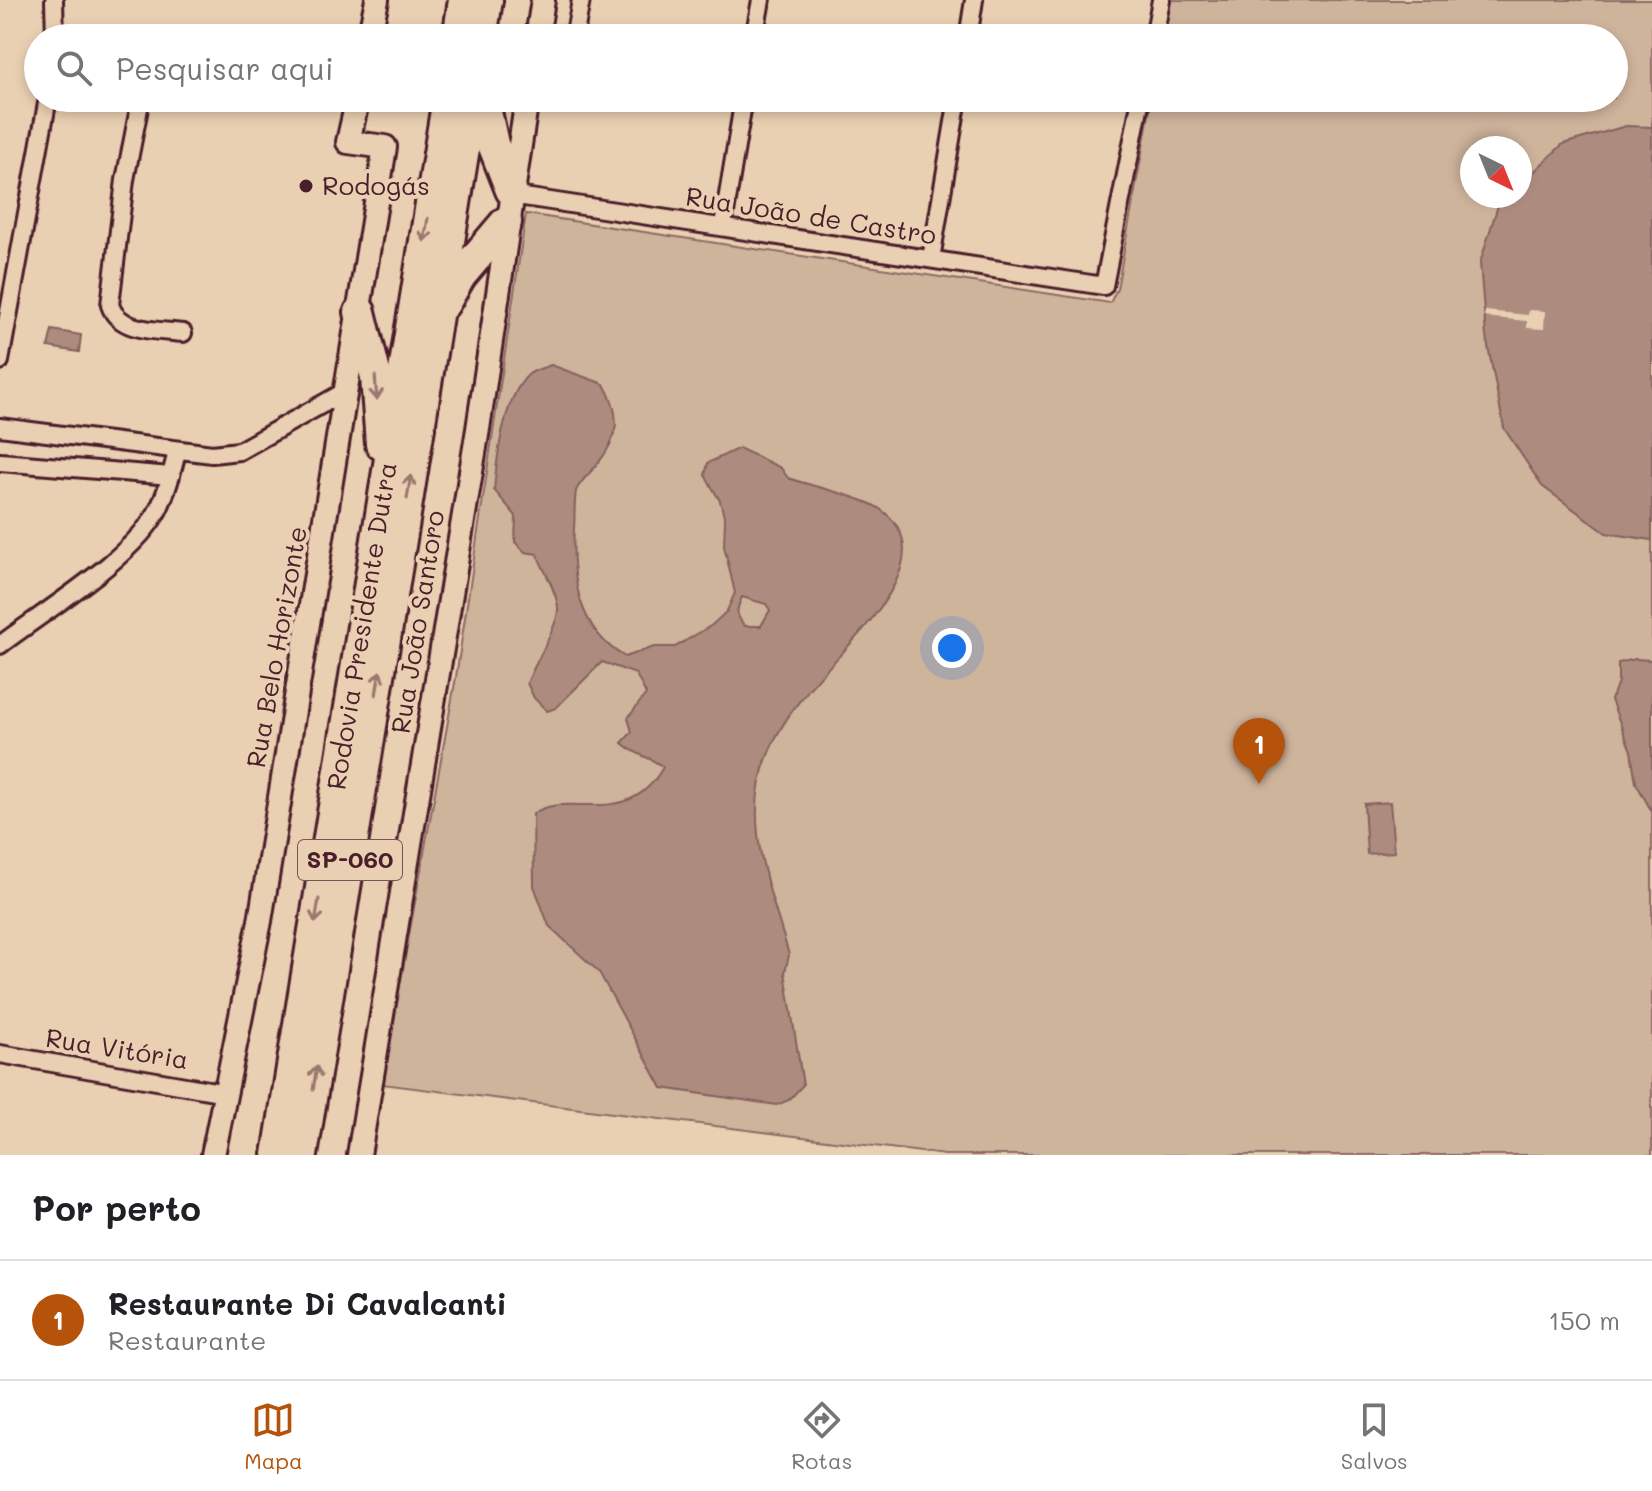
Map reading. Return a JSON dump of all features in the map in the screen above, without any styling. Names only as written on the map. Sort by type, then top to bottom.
[{"type":"highway","points":[[460,24],[464,0]]},
{"type":"highway","points":[[483,24],[487,0]]},
{"type":"highway","name":"Rodovia Presidente Dutra","points":[[278,1155],[446,112]]},
{"type":"highway","name":"Rodovia Presidente Dutra","points":[[302,1155],[470,112]]},
{"type":"highway","points":[[436,320],[461,275],[509,202],[486,112]]},
{"type":"highway","points":[[360,312],[376,377],[384,485]]},
{"type":"street","points":[[54,0],[55,24]]},
{"type":"street","points":[[372,24],[377,0]]},
{"type":"street","points":[[539,24],[543,0]]},
{"type":"street","points":[[577,24],[581,0]]},
{"type":"street","points":[[757,24],[761,0]]},
{"type":"street","points":[[970,24],[974,0]]},
{"type":"street","points":[[1157,24],[1161,0]]},
{"type":"street","points":[[0,361],[45,112]]},
{"type":"street","points":[[138,112],[125,180],[110,305],[121,321],[130,325],[183,333]]},
{"type":"street","name":"Rua Belo Horizonte","points":[[213,1155],[260,921],[318,581],[344,392],[360,312],[385,147],[348,142],[355,112]]},
{"type":"street","name":"Rua João Santoro","points":[[359,1155],[478,429],[525,112]]},
{"type":"street","points":[[723,225],[742,112]]},
{"type":"street","points":[[931,259],[956,112]]},
{"type":"street","name":"Rua João de Castro","points":[[509,202],[723,225],[1104,286],[1138,112]]},
{"type":"street","points":[[0,427],[177,452],[239,451],[344,392]]},
{"type":"street","points":[[4,638],[110,562],[139,535],[157,512],[177,452]]},
{"type":"street","points":[[0,462],[171,476]]},
{"type":"street","name":"Rua Vitória","points":[[0,1054],[226,1093]]},
{"type":"shaded area","points":[[1171,0],[1652,0],[1652,1155],[945,1155],[382,1084],[456,677],[526,214],[1110,303],[1117,289],[1149,112],[1628,112],[1628,24],[1167,24]]},
{"type":"shaded area","points":[[1626,126],[1652,127],[1652,540],[1606,533],[1542,486],[1504,428],[1486,336],[1480,263],[1497,208],[1532,208],[1532,174],[1563,144]]},
{"type":"shaded area","points":[[52,330],[81,335],[79,352],[48,347]]},
{"type":"shaded area","points":[[551,365],[604,384],[614,407],[614,436],[576,491],[573,547],[576,584],[587,618],[609,646],[625,657],[654,647],[675,647],[712,625],[727,611],[735,593],[724,546],[725,520],[720,501],[705,475],[708,463],[739,448],[781,468],[788,478],[849,496],[880,509],[899,530],[904,554],[897,579],[862,631],[790,715],[771,747],[760,780],[757,805],[761,856],[789,955],[785,972],[803,1085],[789,1100],[777,1105],[662,1088],[599,972],[549,926],[534,886],[533,814],[547,807],[615,804],[633,798],[649,787],[663,767],[622,743],[632,732],[628,718],[646,694],[636,674],[602,662],[556,708],[547,711],[534,698],[527,683],[555,624],[557,602],[537,554],[525,552],[515,542],[516,516],[494,490],[503,429],[513,398],[528,375]],"holes":[[[742,597],[766,604],[770,610],[761,626],[745,626],[739,619]]]},
{"type":"shaded area","points":[[1635,659],[1652,660],[1652,812],[1636,783],[1631,751],[1611,700],[1618,682],[1618,663]]},
{"type":"shaded area","points":[[1390,802],[1394,852],[1367,854],[1364,804]]},
{"type":"pier","points":[[1529,310],[1545,311],[1544,329],[1527,328],[1527,321],[1484,317],[1485,311],[1528,315]]},
{"type":"place","name":"Rodogás","points":[[306,186]]},
{"type":"place","name":"Restaurante Di Cavalcanti","points":[[1259,784]]}]
